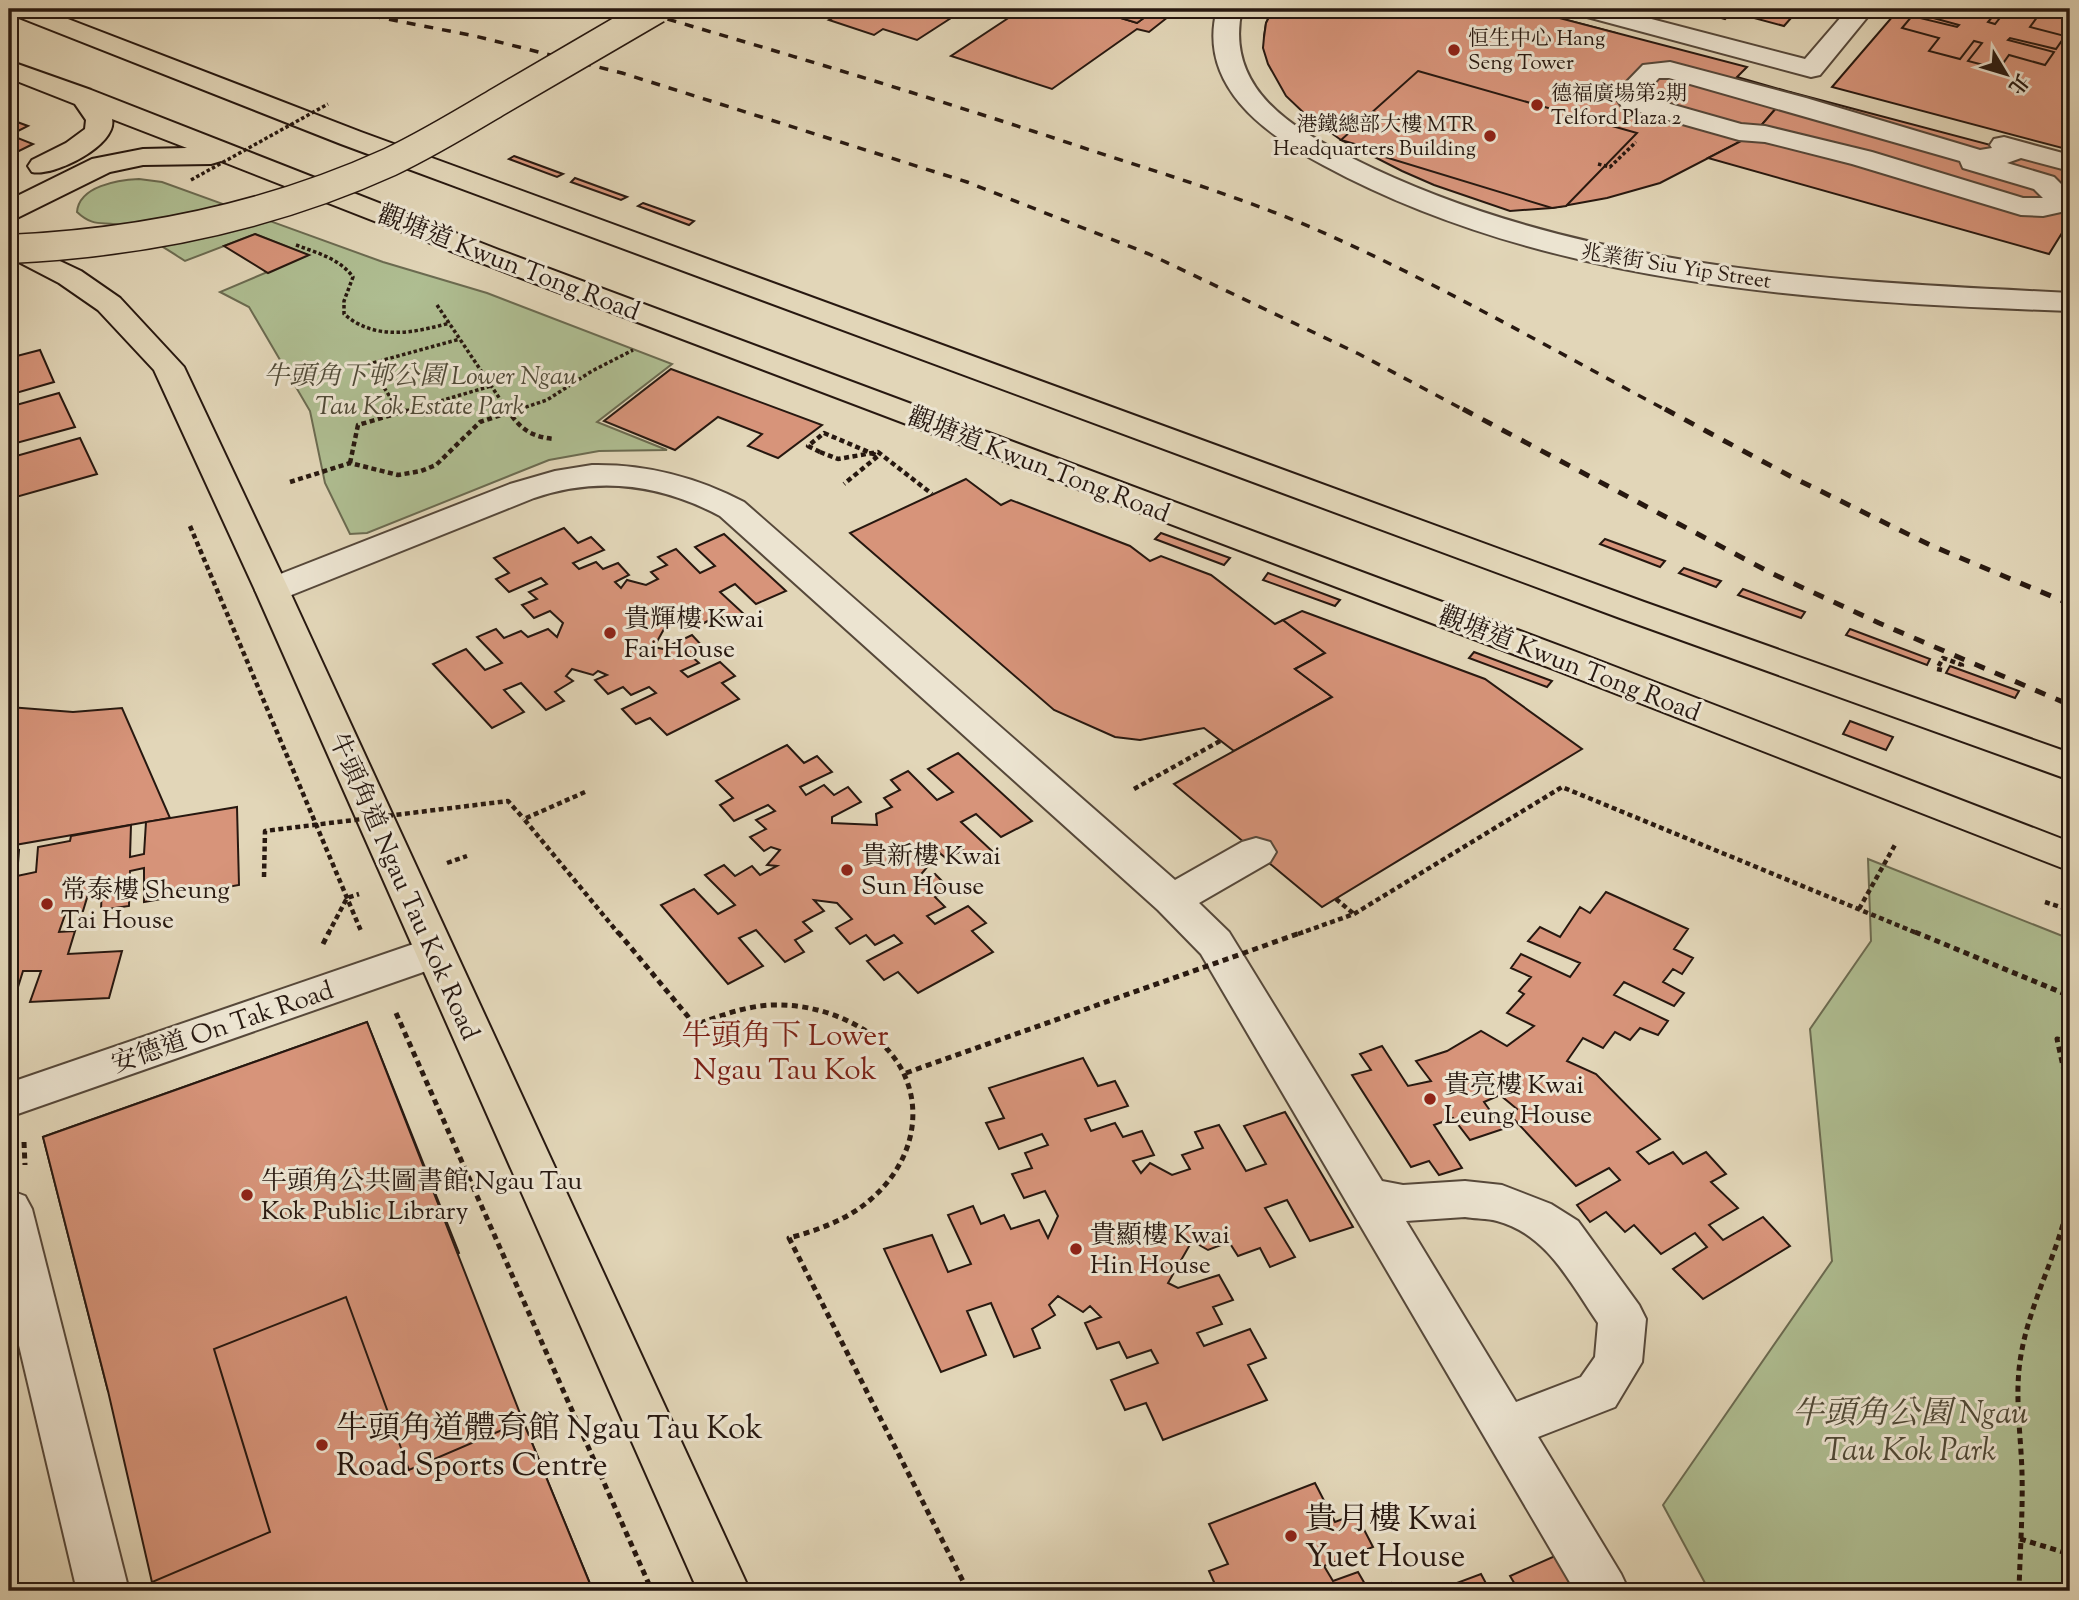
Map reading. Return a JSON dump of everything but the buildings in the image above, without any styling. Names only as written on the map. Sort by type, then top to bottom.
[{"type":"main road","points":[[20,9],[364,143],[1619,605],[2070,767]]},
{"type":"main road","points":[[9,248],[86,244],[179,230],[246,214],[350,179],[438,138],[657,9]]},
{"type":"main road","name":"觀塘道 Kwun Tong Road","points":[[9,69],[230,156],[1553,656],[2070,857]]},
{"type":"main road","points":[[9,183],[89,141],[97,133],[100,124],[97,116],[82,96]]},
{"type":"main road","points":[[9,211],[81,173],[121,159],[169,155],[230,156]]},
{"type":"main road","name":"牛頭角道 Ngau Tau Kok Road","points":[[9,248],[70,277],[109,304],[168,367],[272,590],[724,1591]]},
{"type":"street","name":"兆業街 Siu Yip Street","points":[[1228,9],[1222,41],[1226,61],[1235,80],[1248,97],[1278,126],[1325,157],[1390,187],[1486,225],[1594,254],[1696,273],[1844,288],[2070,302]]},
{"type":"street","points":[[1585,9],[1634,14],[1696,48],[1811,69],[1861,9]]},
{"type":"street","points":[[2067,204],[1911,160],[1862,158],[1765,134],[1739,132],[1627,98],[1652,71],[1670,70],[1979,158],[2006,156],[2018,149],[2070,163]]},
{"type":"street","points":[[1641,83],[1665,89],[1711,89],[1935,152],[2044,183],[2067,204]]},
{"type":"street","points":[[272,590],[511,496],[571,477],[638,477],[696,491],[732,509],[1172,900],[1215,943],[1604,1591]]},
{"type":"street","points":[[1172,900],[1256,852]]},
{"type":"street","name":"安德道 On Tak Road","points":[[9,1100],[434,952]]},
{"type":"street","points":[[1368,1198],[1403,1203],[1465,1199],[1490,1201],[1502,1203],[1535,1217],[1562,1234],[1622,1319],[1618,1362],[1598,1392],[1505,1428]]},
{"type":"street","points":[[9,1209],[103,1591]]},
{"type":"path","points":[[184,184],[328,104]]},
{"type":"path","points":[[284,240],[334,259],[346,267],[353,277],[344,301],[344,314],[351,322],[376,331],[400,333],[450,323]]},
{"type":"path","points":[[437,304],[508,412],[525,433],[562,440]]},
{"type":"path","points":[[400,412],[369,364],[460,339]]},
{"type":"path","points":[[290,482],[350,463],[398,475],[421,471],[436,464],[480,422],[547,400],[633,349]]},
{"type":"path","points":[[350,463],[358,425],[491,386]]},
{"type":"path","points":[[844,484],[878,456],[824,433],[808,446],[838,459],[878,452],[932,494]]},
{"type":"path","points":[[185,515],[379,972],[652,1591]]},
{"type":"path","points":[[1942,670],[1937,669],[1943,658],[1962,666],[1960,670]]},
{"type":"path","points":[[1134,789],[1220,741]]},
{"type":"path","points":[[906,1073],[1354,914],[1562,787],[2070,996]]},
{"type":"path","points":[[524,819],[585,792]]},
{"type":"path","points":[[264,877],[265,831],[508,801],[695,1025],[730,1012],[763,1006],[795,1006],[826,1012],[855,1023],[878,1038],[906,1073],[915,1119],[910,1145],[897,1171],[878,1193],[841,1220],[821,1230],[789,1238],[968,1591]]},
{"type":"path","points":[[1859,909],[1896,843]]},
{"type":"path","points":[[1336,899],[1354,914]]},
{"type":"path","points":[[2045,902],[2070,910]]},
{"type":"path","points":[[2070,1041],[2057,1039],[2070,1098]]},
{"type":"path","points":[[2019,1591],[2022,1473],[2017,1412],[2021,1355],[2035,1303],[2054,1261],[2067,1218],[2070,1197]]},
{"type":"path","points":[[2020,1539],[2070,1554]]},
{"type":"green space","name":"牛頭角下邨公園 Lower Ngau Tau Kok Estate Park","points":[[139,179],[162,182],[383,262],[487,293],[672,364],[597,422],[667,450],[599,451],[549,460],[367,533],[350,534],[325,483],[310,411],[249,307],[220,292],[308,255],[255,234],[185,261],[131,229],[116,224],[89,221],[77,212],[79,203],[92,190],[111,183]]},
{"type":"green space","name":"牛頭角公園 Ngau Tau Kok Park","points":[[1868,859],[2070,939],[2070,1591],[1699,1591],[1705,1583],[1663,1505],[1832,1261],[1810,1029],[1871,941]]},
{"type":"railway","points":[[336,9],[475,36],[622,73],[967,182],[1149,254],[1359,354],[1466,411]]},
{"type":"railway","points":[[633,9],[979,114],[1260,207],[1360,249],[1668,411]]},
{"type":"railway","points":[[1463,409],[1771,573],[1879,623],[2070,705]]},
{"type":"railway","points":[[1665,409],[1790,476],[1930,545],[2070,604]]},
{"type":"place","name":"恒生中心 Hang Seng Tower","points":[[1454,50]]},
{"type":"place","name":"德福廣場第2期 Telford Plaza 2","points":[[1537,105]]},
{"type":"place","name":"港鐵總部大樓 MTR Headquarters Building","points":[[1490,136]]},
{"type":"place","name":"貴輝樓 Kwai Fai House","points":[[610,633]]},
{"type":"place","name":"貴新樓 Kwai Sun House","points":[[847,870]]},
{"type":"place","name":"常泰樓 Sheung Tai House","points":[[47,904]]},
{"type":"place","name":"貴亮樓 Kwai Leung House","points":[[1430,1099]]},
{"type":"place","name":"牛頭角公共圖書館 Ngau Tau Kok Public Library","points":[[247,1195]]},
{"type":"place","name":"貴顯樓 Kwai Hin House","points":[[1076,1249]]},
{"type":"place","name":"牛頭角道體育館 Ngau Tau Kok Road Sports Centre","points":[[322,1445]]},
{"type":"place","name":"貴月樓 Kwai Yuet House","points":[[1291,1536]]},
{"type":"district","name":"牛頭角下 Lower Ngau Tau Kok","points":[[785,1052]]}]
